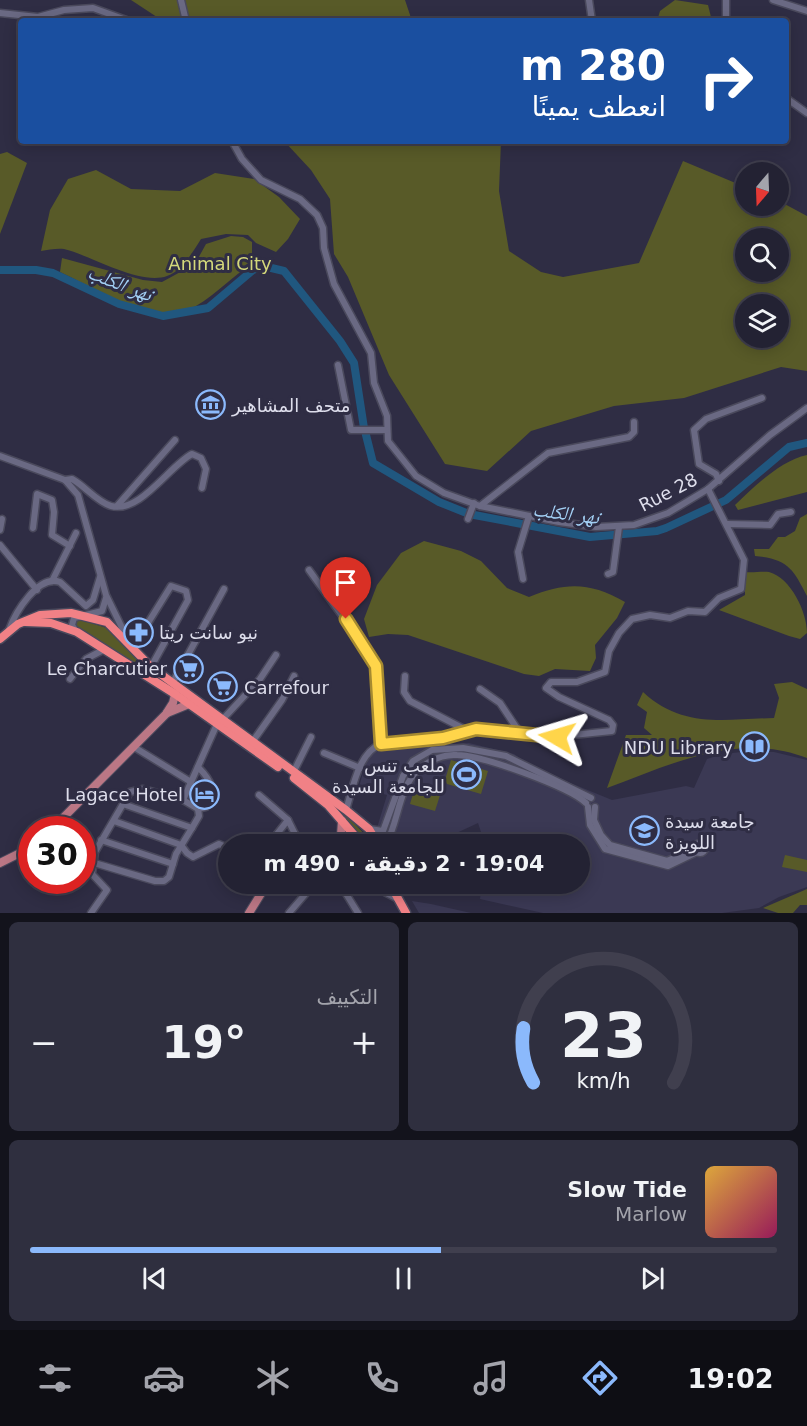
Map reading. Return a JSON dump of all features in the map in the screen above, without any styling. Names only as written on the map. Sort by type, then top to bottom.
[{"type":"highway","points":[[0,639],[22,622],[40,615],[63,613],[85,616],[112,625],[151,667],[320,798],[342,821],[348,834]]},
{"type":"highway","points":[[22,622],[51,623],[77,633],[189,704],[253,741],[346,810],[372,834]]},
{"type":"highway","points":[[395,894],[406,913]]},
{"type":"main road","points":[[65,816],[166,714],[174,703],[175,694]]},
{"type":"main road","points":[[166,714],[189,704]]},
{"type":"main road","points":[[341,834],[342,821]]},
{"type":"main road","points":[[0,863],[18,854]]},
{"type":"main road","points":[[249,913],[261,894]]},
{"type":"street","points":[[181,0],[185,18]]},
{"type":"street","points":[[589,0],[592,18]]},
{"type":"street","points":[[726,0],[726,18]]},
{"type":"street","points":[[773,0],[807,11]]},
{"type":"street","points":[[0,13],[38,17],[64,10],[93,8],[121,18]]},
{"type":"street","points":[[789,101],[807,113]]},
{"type":"street","name":"Rue 28","points":[[234,144],[248,166],[273,186],[300,199],[317,214],[323,228],[324,248],[334,284],[371,354],[374,383],[387,416],[387,430],[391,446],[416,476],[444,493],[476,505],[529,516],[619,529],[657,518],[710,491],[770,435],[807,408]]},
{"type":"street","points":[[338,365],[351,430],[387,430]]},
{"type":"street","points":[[719,481],[716,474],[699,464],[694,430],[705,419],[762,398]]},
{"type":"street","points":[[468,519],[476,505],[548,453],[629,437],[634,432],[634,422]]},
{"type":"street","points":[[117,506],[175,440]]},
{"type":"street","points":[[0,456],[65,480],[72,479],[108,505],[117,506],[146,496],[183,459],[192,454],[201,458],[206,470],[201,488]]},
{"type":"street","points":[[65,480],[79,499],[106,595],[131,645],[171,586],[186,591],[188,600],[151,667]]},
{"type":"street","points":[[346,810],[360,768],[371,750],[381,744],[443,738],[468,731],[491,730],[557,737],[612,731],[613,725],[609,720],[559,697],[546,688],[547,684],[577,682],[604,672],[609,651],[619,633],[632,619],[650,615],[670,618],[688,611],[705,612],[720,598],[741,589],[744,560],[710,491]]},
{"type":"street","points":[[29,492],[52,500],[54,512],[52,535],[70,546]]},
{"type":"street","points":[[33,528],[37,494]]},
{"type":"street","points":[[728,524],[770,525],[778,514],[791,512]]},
{"type":"street","points":[[523,579],[518,552],[529,516]]},
{"type":"street","points":[[0,530],[3,519]]},
{"type":"street","points":[[608,574],[615,569],[619,529]]},
{"type":"street","points":[[9,630],[19,608],[37,590],[52,581],[76,533]]},
{"type":"street","points":[[0,546],[37,590]]},
{"type":"street","points":[[309,570],[370,654],[376,666],[381,744]]},
{"type":"street","points":[[52,581],[66,586],[86,606],[93,600],[100,576]]},
{"type":"street","points":[[173,682],[224,589]]},
{"type":"street","points":[[77,633],[72,627],[72,620],[102,611],[106,595]]},
{"type":"street","points":[[70,679],[86,659],[104,650]]},
{"type":"street","points":[[183,800],[220,721],[260,679],[276,655]]},
{"type":"street","points":[[253,741],[282,700],[294,676]]},
{"type":"street","points":[[405,676],[404,692],[410,701],[468,731]]},
{"type":"street","points":[[480,689],[500,703],[520,733]]},
{"type":"street","points":[[294,771],[311,737]]},
{"type":"street","points":[[134,747],[191,782]]},
{"type":"street","points":[[384,834],[383,831],[403,776],[416,759],[432,750],[463,748],[506,756],[590,804]]},
{"type":"street","points":[[324,753],[360,768]]},
{"type":"street","points":[[390,834],[408,783],[420,768],[444,756],[466,755],[524,774],[590,804]]},
{"type":"street","points":[[416,759],[421,764],[420,768]]},
{"type":"street","points":[[96,852],[130,792],[138,788],[183,800],[198,809],[206,807],[213,791],[208,778],[198,767]]},
{"type":"street","points":[[259,795],[288,820],[295,834]]},
{"type":"street","points":[[123,804],[192,828]]},
{"type":"street","points":[[590,804],[590,825],[605,849],[668,866],[696,851]]},
{"type":"street","points":[[96,863],[162,882],[169,877],[181,845],[199,816],[198,809]]},
{"type":"street","points":[[277,834],[288,820]]},
{"type":"street","points":[[114,822],[181,845],[185,852],[193,857],[218,844]]},
{"type":"street","points":[[369,829],[383,831]]},
{"type":"street","points":[[101,840],[173,864]]},
{"type":"street","points":[[91,913],[107,890],[96,878]]},
{"type":"street","points":[[289,913],[305,894]]},
{"type":"street","points":[[347,894],[358,913]]},
{"type":"street","points":[[388,894],[398,899]]},
{"type":"shaded area","name":"جامعة سيدة اللويزة","points":[[469,743],[514,754],[534,768],[612,800],[686,786],[694,788],[707,759],[723,754],[751,751],[774,752],[807,760],[807,887],[779,897],[759,908],[722,913],[543,913],[480,899],[481,894],[590,894],[590,834],[482,834],[478,823],[454,834],[394,834],[377,828],[387,795],[359,787],[367,759],[377,748],[391,745],[410,747]]},
{"type":"shaded area","points":[[412,901],[431,904],[471,913],[419,913]]},
{"type":"green space","points":[[131,0],[405,0],[411,18],[158,18]]},
{"type":"green space","points":[[675,0],[708,5],[711,18],[658,18],[660,11]]},
{"type":"green space","points":[[287,144],[501,144],[499,191],[509,251],[541,272],[563,277],[639,263],[683,161],[735,183],[735,216],[789,216],[789,206],[807,216],[807,371],[781,367],[684,398],[614,406],[531,431],[487,471],[445,464],[389,375],[348,277],[334,254],[330,199],[311,170]]},
{"type":"green space","points":[[7,152],[27,163],[0,234],[0,154]]},
{"type":"green space","points":[[96,170],[131,189],[180,191],[215,173],[254,179],[279,197],[300,219],[288,239],[276,252],[256,243],[248,235],[226,234],[201,239],[177,270],[167,276],[156,278],[129,273],[64,249],[41,251],[50,210],[68,179]]},
{"type":"green space","name":"Animal City","points":[[231,236],[243,237],[252,242],[252,264],[204,301],[181,312],[164,312],[127,304],[60,272],[62,258],[143,280],[162,282],[195,264],[206,244]]},
{"type":"green space","points":[[807,455],[807,492],[738,510],[735,505],[768,475],[787,463]]},
{"type":"green space","points":[[807,514],[807,596],[788,567],[766,557],[755,556],[754,549],[769,549],[778,537],[785,537],[795,531],[800,518]]},
{"type":"green space","points":[[424,541],[461,551],[481,561],[507,588],[529,597],[555,589],[578,586],[612,595],[625,602],[617,618],[595,645],[596,658],[590,671],[555,669],[539,676],[524,674],[408,635],[388,634],[369,637],[364,619],[377,585],[401,553]]},
{"type":"green space","points":[[745,572],[769,572],[784,581],[791,588],[801,606],[807,633],[800,639],[719,610],[745,595]]},
{"type":"green space","points":[[78,619],[107,628],[154,673],[131,664],[74,626],[74,621]]},
{"type":"green space","points":[[792,682],[807,689],[807,758],[781,751],[756,748],[731,749],[681,761],[607,788],[626,735],[652,735],[644,728],[647,712],[637,705],[643,692],[658,704],[689,717],[721,720],[774,718],[779,698],[774,684]]},
{"type":"green space","name":"ملعب تنس للجامعة السيدة","points":[[451,760],[488,771],[481,794],[447,784],[445,780]]},
{"type":"green space","points":[[417,781],[442,789],[435,811],[410,804]]},
{"type":"green space","points":[[333,805],[364,834],[359,834]]},
{"type":"green space","points":[[785,855],[807,860],[807,872],[782,867]]},
{"type":"green space","points":[[807,889],[807,905],[800,905],[793,913],[778,913],[763,908]]},
{"type":"waterway","name":"نهر الكلب","points":[[0,270],[36,270],[53,273],[119,304],[163,316],[208,308],[253,270],[263,266],[284,271],[340,341],[354,363],[364,428]]},
{"type":"waterway","name":"نهر الكلب","points":[[366,435],[373,463],[439,502],[469,514],[590,537],[657,531],[666,528],[726,500],[789,447],[807,443]]},
{"type":"place","name":"متحف المشاهير","points":[[211,405]]},
{"type":"place","name":"نيو سانت ريتا","points":[[138,632]]},
{"type":"place","name":"Le Charcutier","points":[[188,668]]},
{"type":"place","name":"Carrefour","points":[[223,687]]},
{"type":"place","name":"NDU Library","points":[[754,747]]},
{"type":"place","name":"ملعب تنس للجامعة السيدة","points":[[466,775]]},
{"type":"place","name":"Lagace Hotel","points":[[204,794]]},
{"type":"place","name":"جامعة سيدة اللويزة","points":[[644,831]]},
{"type":"route","points":[[346,619],[376,666],[381,714],[379,738],[381,744],[443,738],[476,729],[557,737]]}]
